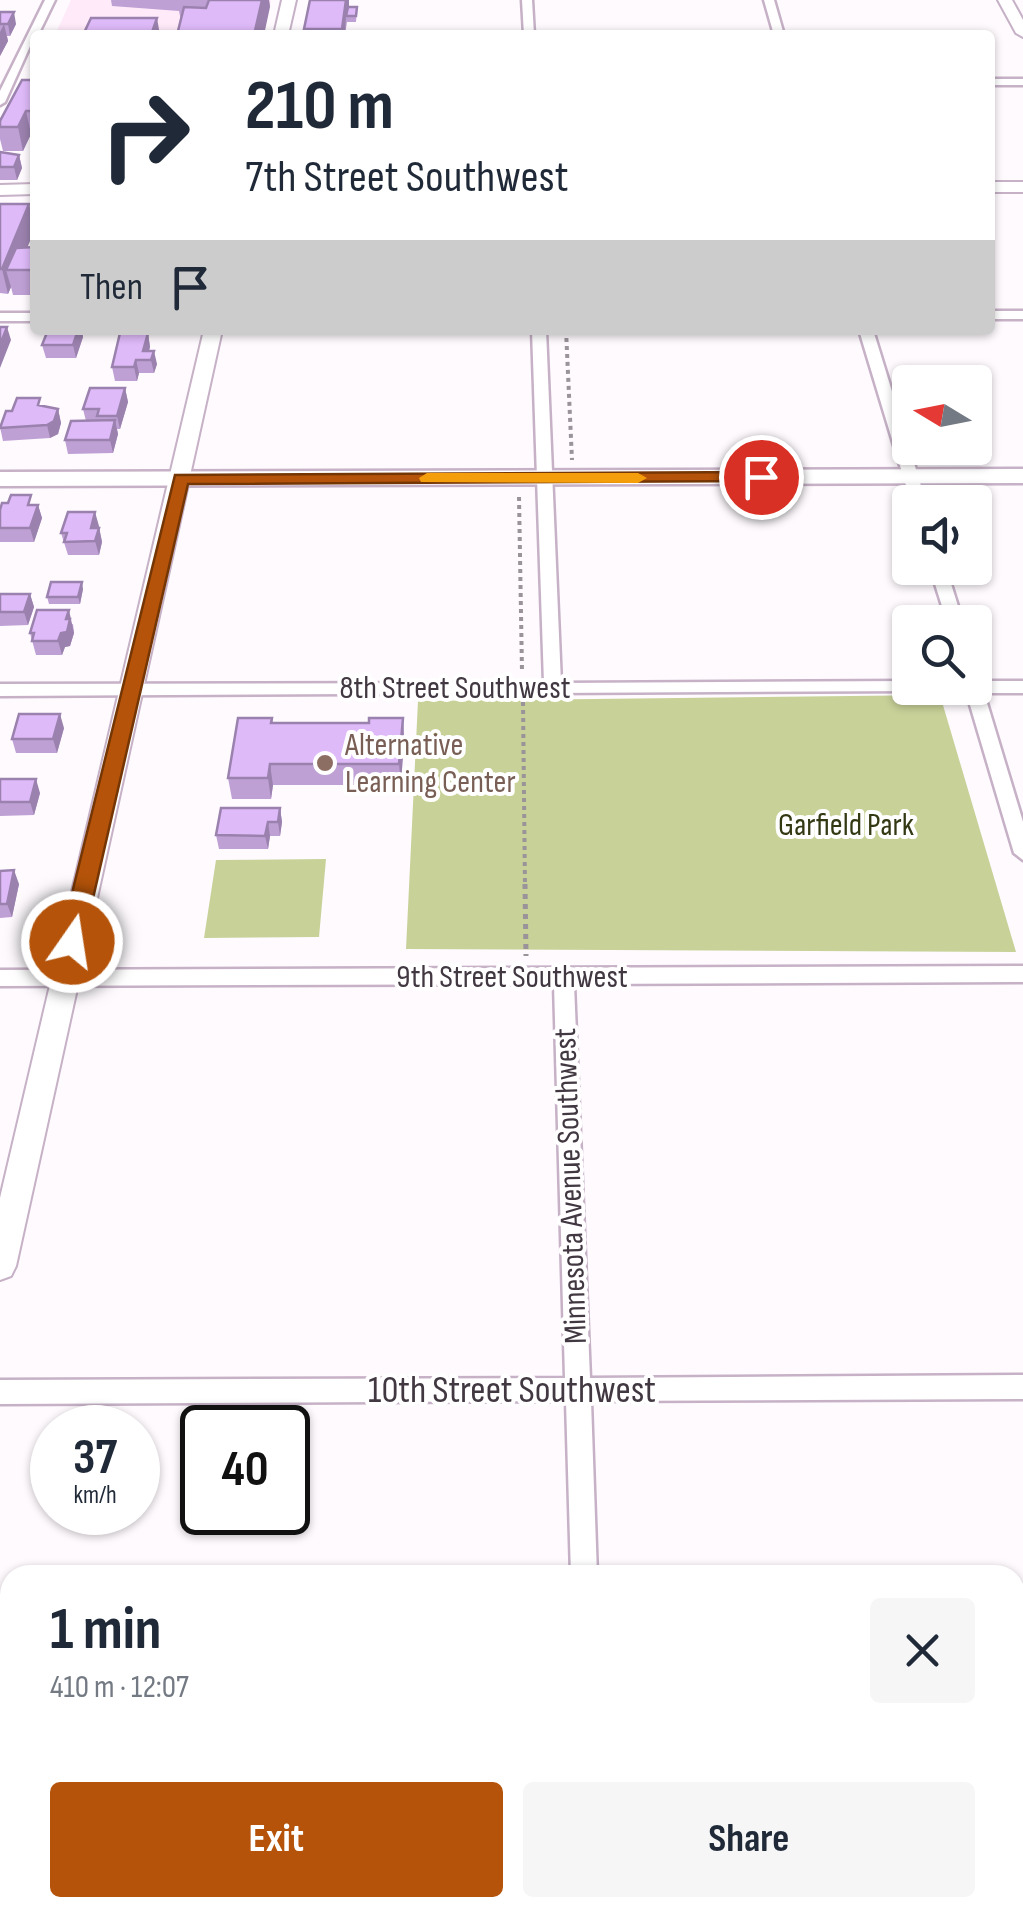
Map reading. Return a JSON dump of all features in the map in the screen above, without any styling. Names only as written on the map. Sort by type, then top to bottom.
[{"type":"main road","points":[[0,479],[1023,476]]},
{"type":"street","points":[[34,30],[50,0]]},
{"type":"street","points":[[282,30],[288,0]]},
{"type":"street","points":[[528,0],[528,30]]},
{"type":"street","points":[[769,0],[777,30]]},
{"type":"street","points":[[1005,0],[1023,33]]},
{"type":"street","points":[[0,102],[4,85],[30,37]]},
{"type":"street","points":[[995,82],[1023,82]]},
{"type":"street","points":[[4,85],[28,85]]},
{"type":"street","points":[[995,187],[1023,187]]},
{"type":"street","points":[[0,190],[30,190]]},
{"type":"street","points":[[995,315],[1023,315]]},
{"type":"street","points":[[0,317],[30,317]]},
{"type":"street","points":[[0,1266],[213,335]]},
{"type":"street","points":[[539,335],[553,688]]},
{"type":"street","points":[[868,335],[913,485]]},
{"type":"street","name":"8th Street Southwest","points":[[0,690],[892,687]]},
{"type":"street","points":[[992,687],[1023,687]]},
{"type":"street","points":[[979,705],[1023,852]]},
{"type":"street","name":"9th Street Southwest","points":[[0,978],[1023,974]]},
{"type":"street","name":"Minnesota Avenue Southwest","points":[[564,977],[584,1565]]},
{"type":"street","name":"10th Street Southwest","points":[[0,1392],[1023,1387]]},
{"type":"path","points":[[518,494],[527,977]]},
{"type":"shaded area","points":[[71,0],[271,0],[265,30],[57,30]]},
{"type":"green space","name":"Garfield Park","points":[[892,696],[892,705],[943,705],[1016,952],[406,949],[418,701]]},
{"type":"green space","points":[[326,859],[319,937],[204,938],[216,860]]},
{"type":"building","points":[[209,0],[262,0],[255,30],[178,30],[184,7],[206,8]]},
{"type":"building","points":[[310,0],[346,0],[342,29],[304,29]]},
{"type":"building","points":[[348,7],[357,7],[356,16],[346,16]]},
{"type":"building","points":[[0,12],[14,12],[8,24],[0,24]]},
{"type":"building","points":[[91,18],[157,18],[153,30],[85,30]]},
{"type":"building","points":[[22,80],[30,80],[30,111],[26,111],[18,127],[0,127]]},
{"type":"building","points":[[0,152],[19,155],[14,167],[0,167]]},
{"type":"building","points":[[0,204],[29,204],[2,269],[0,269]]},
{"type":"building","points":[[30,247],[30,270],[6,270],[16,248]]},
{"type":"building","points":[[0,327],[7,327],[0,345]]},
{"type":"building","points":[[46,335],[76,335],[73,345],[42,345]]},
{"type":"building","points":[[120,335],[147,335],[143,351],[154,351],[151,360],[136,360],[134,367],[112,367]]},
{"type":"building","points":[[90,388],[125,388],[117,416],[97,416],[99,409],[83,409]]},
{"type":"building","points":[[17,398],[40,398],[38,405],[58,409],[54,421],[47,425],[0,428],[6,411],[12,411]]},
{"type":"building","points":[[115,420],[110,440],[65,440],[71,421]]},
{"type":"building","points":[[11,495],[31,495],[28,505],[38,505],[30,528],[0,528],[2,503],[8,503]]},
{"type":"building","points":[[68,512],[95,512],[91,528],[99,528],[95,541],[64,542],[67,533],[61,533]]},
{"type":"building","points":[[51,582],[82,582],[78,597],[47,597]]},
{"type":"building","points":[[0,594],[30,594],[24,612],[0,612]]},
{"type":"building","points":[[37,610],[69,610],[67,632],[61,633],[58,641],[32,641],[34,633],[30,633]]},
{"type":"building","points":[[19,714],[60,714],[53,739],[12,739]]},
{"type":"building","points":[[238,718],[272,718],[271,723],[369,723],[369,718],[403,718],[399,764],[270,764],[268,778],[228,778]]},
{"type":"building","points":[[0,779],[36,779],[30,802],[0,802]]},
{"type":"building","points":[[221,808],[280,808],[278,822],[268,822],[265,836],[216,835]]},
{"type":"building","points":[[14,870],[7,904],[0,904],[0,871]]},
{"type":"slow traffic","points":[[427,478],[638,478]]},
{"type":"place","name":"Alternative Learning Center","points":[[325,763]]},
{"type":"route","points":[[72,942],[180,478],[761,477]]}]
